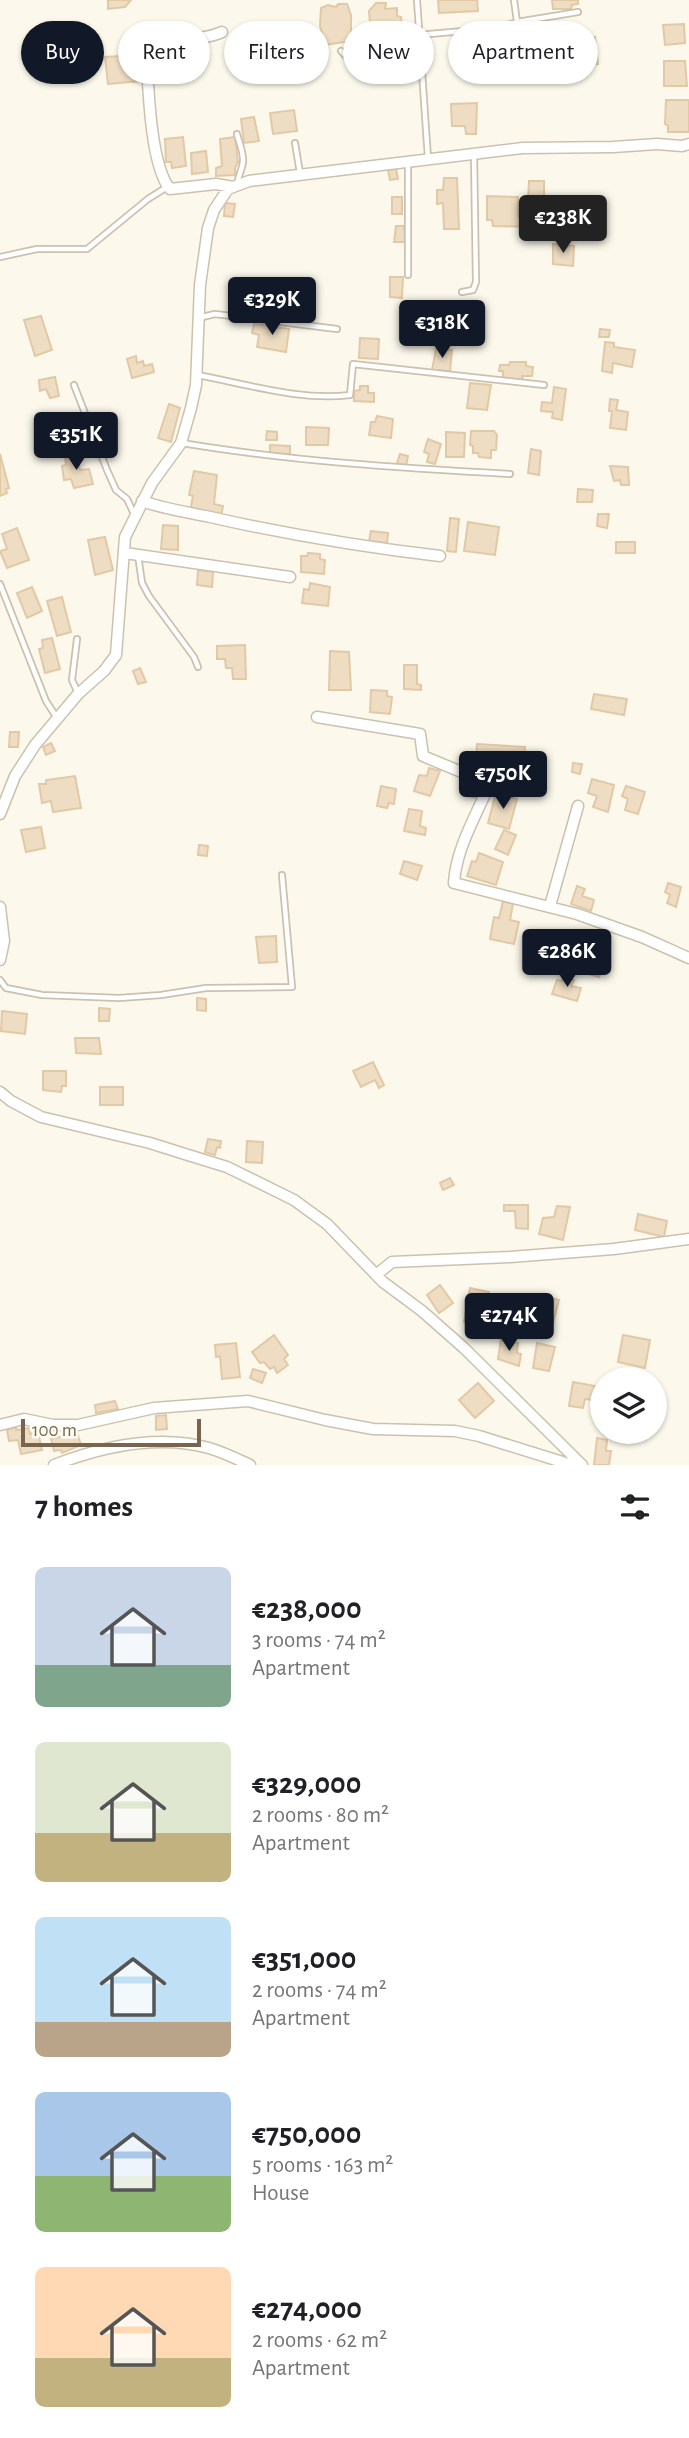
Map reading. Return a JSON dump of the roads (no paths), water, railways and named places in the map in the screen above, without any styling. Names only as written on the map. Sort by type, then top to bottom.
[{"type":"street","points":[[222,32],[212,37],[157,40],[146,44],[148,95],[158,160],[164,182],[170,189],[216,184],[235,186]]},
{"type":"street","points":[[0,814],[4,792],[35,745],[78,694],[104,671],[116,656],[125,537],[134,514],[181,443],[191,408],[196,375],[197,318],[208,228],[214,210],[228,189],[249,181],[523,148],[689,144]]},
{"type":"street","points":[[142,501],[162,508],[240,524],[385,550],[440,556]]},
{"type":"street","points":[[125,553],[290,577]]},
{"type":"street","points":[[317,718],[420,734],[423,757],[483,781],[488,787],[455,868],[454,883],[550,906],[642,937],[689,958]]},
{"type":"street","points":[[550,906],[578,806]]},
{"type":"street","points":[[0,906],[4,941],[0,960]]},
{"type":"street","points":[[0,1092],[41,1117],[188,1154],[227,1167],[294,1200],[327,1224],[376,1275],[464,1348],[582,1465]]},
{"type":"street","points":[[376,1275],[392,1262],[614,1249],[689,1239]]},
{"type":"street","points":[[0,1424],[24,1419],[53,1425],[78,1425],[153,1409],[248,1401],[373,1429],[454,1432],[479,1436],[572,1465]]},
{"type":"street","points":[[54,1465],[137,1443],[173,1441],[211,1448],[250,1465]]},
{"type":"lane","points":[[417,0],[418,21]]},
{"type":"lane","points":[[514,0],[517,21]]},
{"type":"lane","points":[[523,21],[578,12]]},
{"type":"lane","points":[[422,84],[428,159]]},
{"type":"lane","points":[[235,186],[243,166],[243,154],[237,134]]},
{"type":"lane","points":[[295,143],[300,174]]},
{"type":"lane","points":[[462,292],[473,290],[476,282],[474,154]]},
{"type":"lane","points":[[408,162],[408,275]]},
{"type":"lane","points":[[0,257],[37,249],[87,249],[168,186]]},
{"type":"lane","points":[[197,318],[215,314],[337,329]]},
{"type":"lane","points":[[196,375],[316,396],[350,395],[353,364],[544,385]]},
{"type":"lane","points":[[74,384],[116,490],[127,499],[134,514]]},
{"type":"lane","points":[[181,443],[240,453],[329,462],[510,474]]},
{"type":"lane","points":[[138,555],[145,590],[194,657],[198,667]]},
{"type":"lane","points":[[0,584],[46,701],[57,719]]},
{"type":"lane","points":[[77,639],[72,680],[78,694]]},
{"type":"lane","points":[[0,979],[6,988],[42,995],[119,998],[206,988],[292,987],[282,875]]}]
